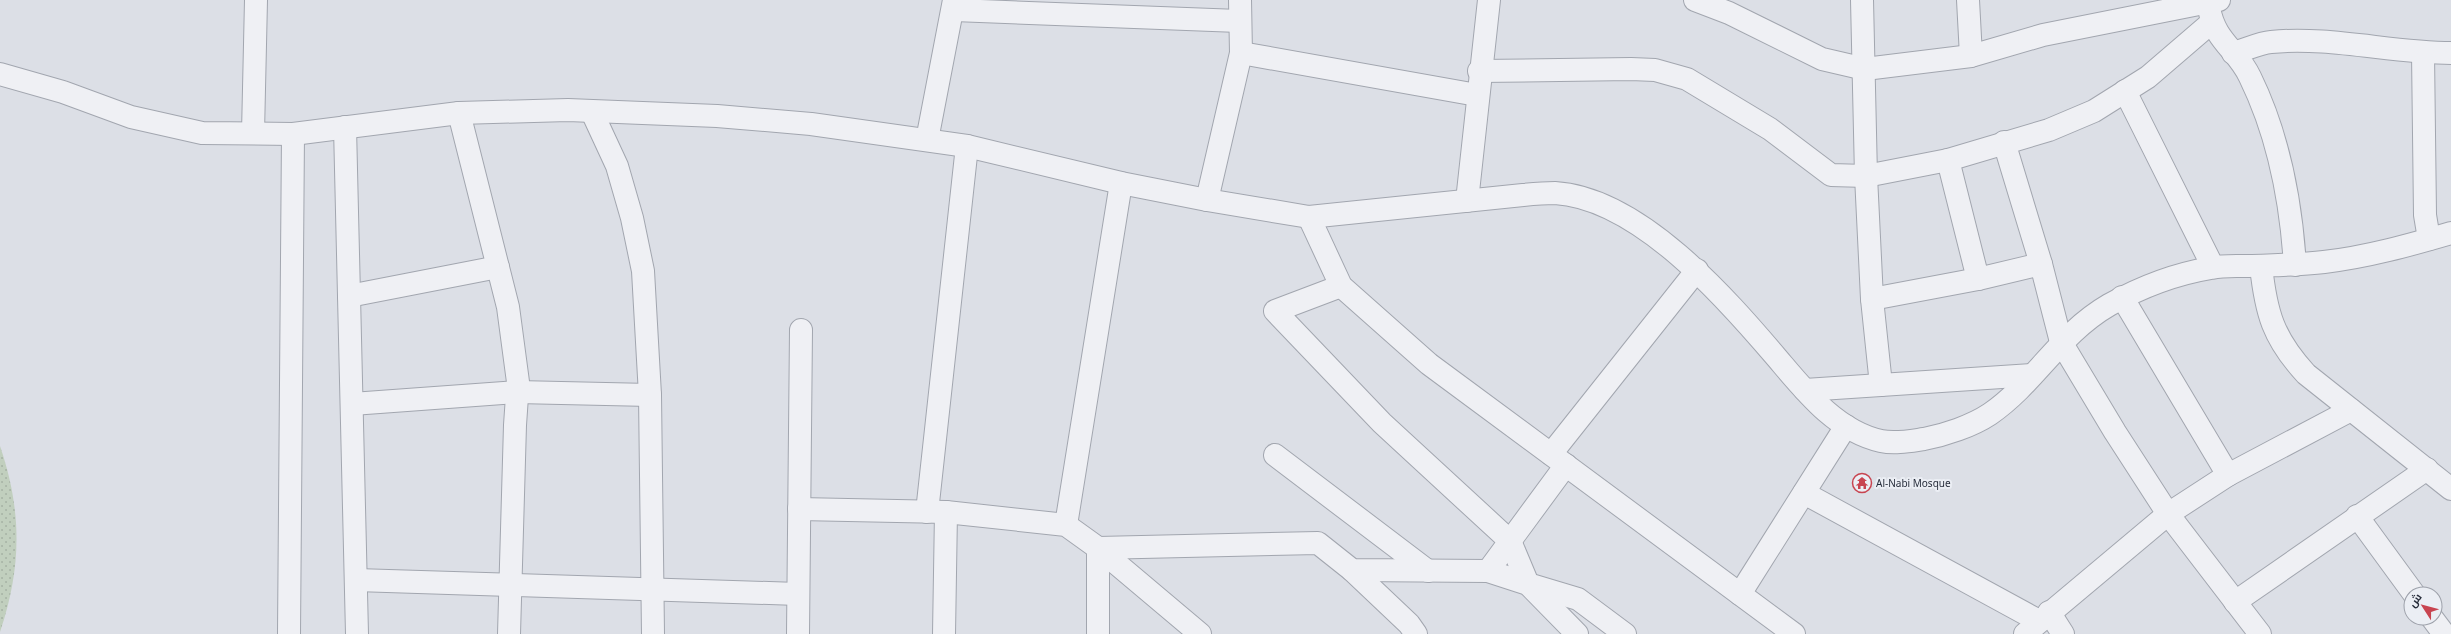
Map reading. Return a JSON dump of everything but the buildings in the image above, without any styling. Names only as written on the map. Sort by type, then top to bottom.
[{"type":"street","points":[[253,133],[256,0]]},
{"type":"street","points":[[1466,201],[1489,0]]},
{"type":"street","points":[[1695,0],[1729,13],[1822,59],[1865,69],[1971,56],[2043,35],[2211,6]]},
{"type":"street","points":[[1862,0],[1865,69],[1866,176],[1872,299],[1881,385]]},
{"type":"street","points":[[1968,0],[1971,56]]},
{"type":"street","points":[[927,140],[954,5],[1239,10],[1241,53],[1207,200]]},
{"type":"street","points":[[1480,71],[1631,69],[1655,70],[1672,74],[1708,90],[1770,129],[1832,175],[1866,176],[1948,160],[2004,142],[2049,130],[2094,111],[2148,76],[2211,6]]},
{"type":"street","points":[[2211,6],[2220,39],[2246,68],[2263,104],[2276,145],[2293,230],[2295,265]]},
{"type":"street","points":[[2233,53],[2270,42],[2327,42],[2423,53],[2451,53]]},
{"type":"street","points":[[1241,53],[1477,95]]},
{"type":"street","points":[[2423,53],[2425,215],[2429,239]]},
{"type":"street","points":[[0,74],[63,92],[131,117],[202,133],[293,134],[459,113],[568,110],[717,116],[812,124],[967,146],[1121,182],[1207,200],[1309,217],[1523,195],[1557,193],[1593,202],[1630,220],[1697,270],[1730,303],[1805,390],[1846,426],[1882,441],[1906,442],[1933,437],[1989,414],[2032,375],[2061,342],[2084,320],[2122,297],[2147,285],[2213,267],[2295,265],[2366,256],[2451,233]]},
{"type":"street","points":[[2125,91],[2213,267]]},
{"type":"street","points":[[592,112],[617,166],[632,218],[643,270],[650,395],[653,634]]},
{"type":"street","points":[[459,113],[508,307],[518,382],[509,585],[509,634]]},
{"type":"street","points":[[345,127],[357,634]]},
{"type":"street","points":[[289,634],[293,134]]},
{"type":"street","points":[[2004,142],[2041,264],[2061,342],[2115,432],[2168,514],[2260,634]]},
{"type":"street","points":[[944,634],[936,512],[967,146]]},
{"type":"street","points":[[1948,160],[1978,279]]},
{"type":"street","points":[[1066,525],[1121,182]]},
{"type":"street","points":[[1309,217],[1341,286],[1429,364],[1794,634]]},
{"type":"street","points":[[1872,299],[1978,279],[2041,264]]},
{"type":"street","points":[[2261,266],[2264,297],[2275,331],[2287,353],[2306,374],[2451,489]]},
{"type":"street","points":[[349,296],[498,267]]},
{"type":"street","points":[[1488,571],[1510,541],[1558,460],[1697,270]]},
{"type":"street","points":[[1341,286],[1275,311],[1382,423],[1510,541],[1528,584],[1577,634]]},
{"type":"street","points":[[2122,297],[2228,475]]},
{"type":"street","points":[[798,634],[801,330]]},
{"type":"street","points":[[1805,390],[2032,375]]},
{"type":"street","points":[[352,404],[517,392],[650,395]]},
{"type":"street","points":[[2038,622],[2168,514],[2228,475],[2351,410]]},
{"type":"street","points":[[1740,594],[1846,426]]},
{"type":"street","points":[[1275,455],[1428,571]]},
{"type":"street","points":[[2235,602],[2357,516],[2427,469]]},
{"type":"street","points":[[1804,493],[2038,622],[2063,634]]},
{"type":"street","points":[[799,509],[936,512],[1066,525],[1098,548],[1200,634]]},
{"type":"street","points":[[2357,516],[2408,586]]},
{"type":"street","points":[[1098,548],[1318,543],[1352,570],[1409,624],[1416,634]]},
{"type":"street","points":[[1098,548],[1098,634]]},
{"type":"street","points":[[1352,570],[1488,571],[1578,599],[1625,634]]},
{"type":"street","points":[[356,580],[798,594]]},
{"type":"green space","points":[[0,446],[12,493],[16,539],[12,584],[0,632]]},
{"type":"place","name":"Al-Nabi Mosque","points":[[1862,483]]}]
